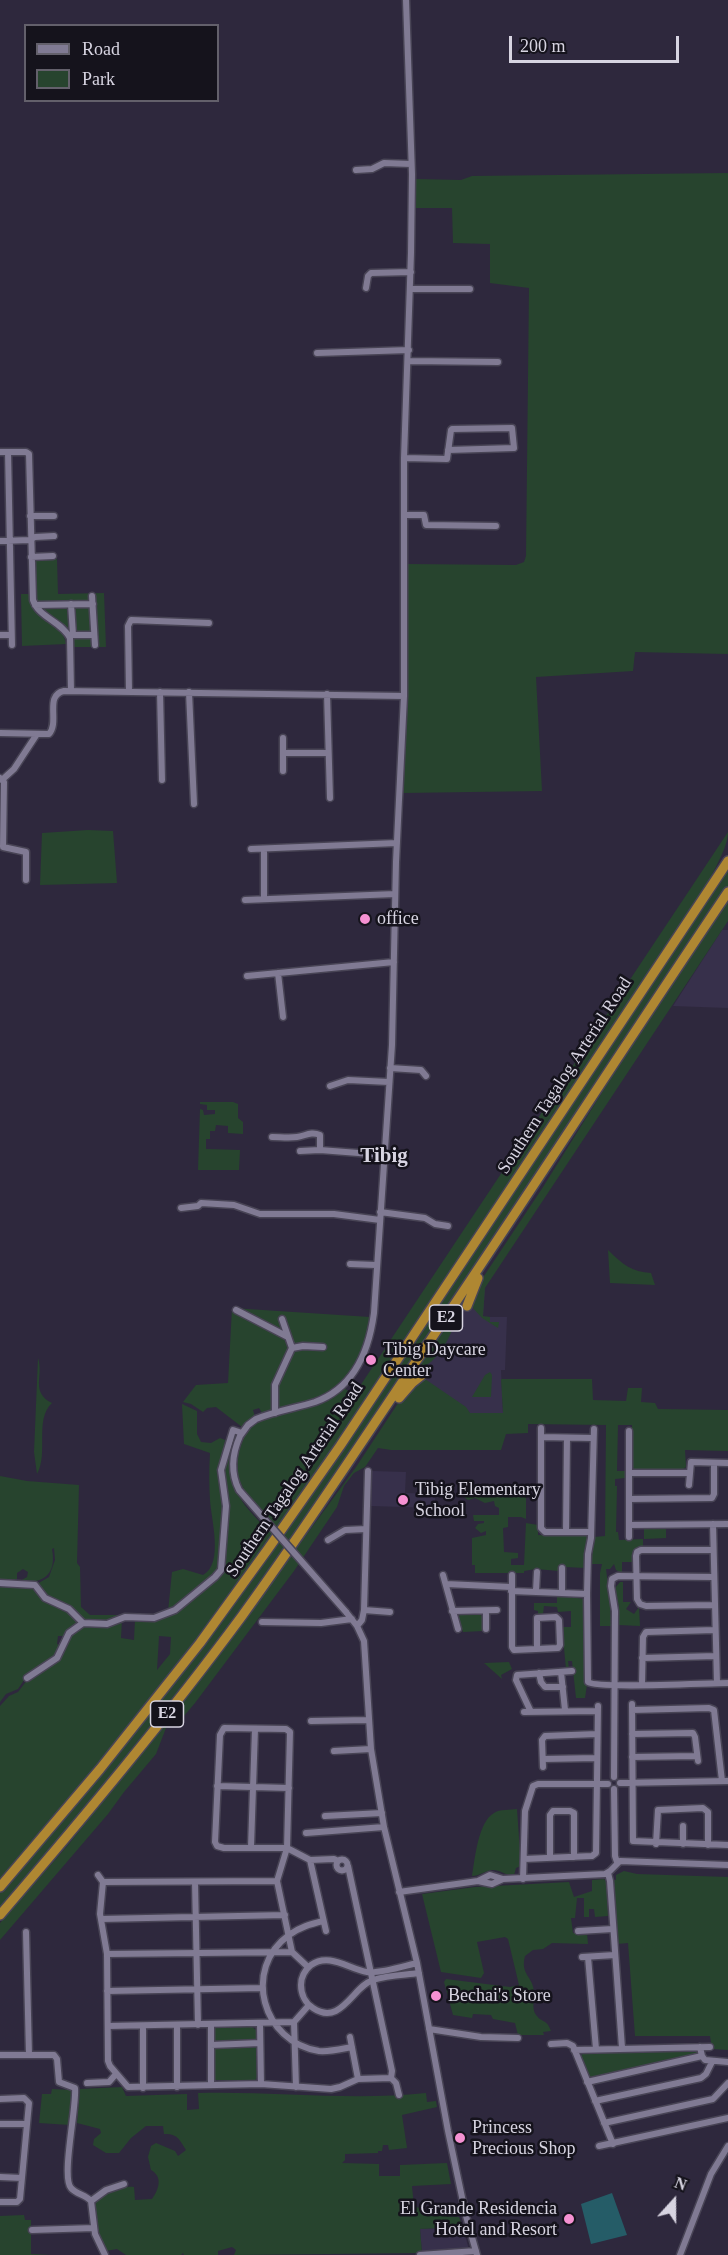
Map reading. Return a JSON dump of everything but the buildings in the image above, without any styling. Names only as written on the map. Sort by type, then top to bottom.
[{"type":"highway","name":"Southern Tagalog Arterial Road","points":[[0,1887],[74,1802],[200,1643],[268,1549],[340,1446],[728,861]]},
{"type":"highway","name":"Southern Tagalog Arterial Road","points":[[0,1915],[78,1826],[244,1614],[322,1504],[728,892]]},
{"type":"highway","points":[[467,1306],[483,1269],[536,1191],[570,1131]]},
{"type":"highway","points":[[322,1504],[348,1474],[404,1391],[422,1375]]},
{"type":"street","points":[[406,0],[411,164],[411,272],[404,458],[404,696],[390,1068],[372,1328],[364,1355],[344,1385],[314,1402],[256,1419],[241,1434],[234,1450],[233,1462],[239,1490],[352,1618],[364,1641],[371,1749],[384,1827],[417,1963],[448,2131],[466,2216],[477,2253],[420,2255]]},
{"type":"street","points":[[356,170],[373,169],[384,163],[411,164]]},
{"type":"street","points":[[366,288],[368,276],[371,273],[411,272]]},
{"type":"street","points":[[410,289],[470,288]]},
{"type":"street","points":[[317,352],[409,350]]},
{"type":"street","points":[[409,361],[498,362]]},
{"type":"street","points":[[404,458],[446,460],[451,429],[512,428],[513,448],[448,450]]},
{"type":"street","points":[[0,452],[29,454],[32,596],[35,605],[40,612],[71,635],[94,635]]},
{"type":"street","points":[[8,452],[12,645]]},
{"type":"street","points":[[405,515],[424,515],[426,525],[496,526]]},
{"type":"street","points":[[30,516],[54,516]]},
{"type":"street","points":[[0,541],[54,536]]},
{"type":"street","points":[[31,557],[53,556]]},
{"type":"street","points":[[92,596],[95,645]]},
{"type":"street","points":[[71,604],[71,691]]},
{"type":"street","points":[[35,605],[93,604]]},
{"type":"street","points":[[129,692],[128,626],[131,620],[209,623]]},
{"type":"street","points":[[0,635],[11,635]]},
{"type":"street","points":[[0,734],[52,732],[55,695],[61,691],[404,696]]},
{"type":"street","points":[[160,692],[162,780]]},
{"type":"street","points":[[189,692],[194,804]]},
{"type":"street","points":[[327,694],[330,798]]},
{"type":"street","points":[[26,880],[27,852],[3,847],[2,778],[14,770],[37,734]]},
{"type":"street","points":[[283,738],[283,771]]},
{"type":"street","points":[[283,753],[328,753]]},
{"type":"street","points":[[251,849],[397,843]]},
{"type":"street","points":[[264,849],[264,899]]},
{"type":"street","points":[[245,900],[395,894]]},
{"type":"street","points":[[247,976],[394,962]]},
{"type":"street","points":[[278,973],[283,1017]]},
{"type":"street","points":[[390,1068],[421,1070],[426,1076]]},
{"type":"street","points":[[330,1086],[348,1080],[389,1082]]},
{"type":"street","points":[[272,1137],[299,1137],[304,1133],[318,1134],[320,1150]]},
{"type":"street","points":[[300,1151],[320,1150],[384,1155]]},
{"type":"street","points":[[181,1208],[198,1206],[201,1203],[231,1204],[260,1214],[425,1218],[430,1222],[448,1226]]},
{"type":"street","points":[[350,1264],[376,1265]]},
{"type":"street","points":[[236,1310],[288,1337]]},
{"type":"street","points":[[275,1413],[275,1385],[292,1348],[282,1319]]},
{"type":"street","points":[[292,1348],[323,1347]]},
{"type":"street","points":[[541,1428],[541,1528],[545,1532],[591,1532]]},
{"type":"street","points":[[594,1429],[587,1594],[588,1681],[592,1684],[615,1685],[728,1683]]},
{"type":"street","points":[[27,1678],[57,1658],[69,1633],[83,1623],[104,1624],[125,1617],[161,1616],[179,1609],[219,1574],[222,1567],[226,1513],[221,1467],[233,1430],[241,1434]]},
{"type":"street","points":[[629,1431],[629,1537]]},
{"type":"street","points":[[541,1437],[592,1438]]},
{"type":"street","points":[[566,1531],[567,1438]]},
{"type":"street","points":[[689,1485],[691,1462],[728,1463]]},
{"type":"street","points":[[629,1499],[712,1498],[714,1463]]},
{"type":"street","points":[[357,1626],[362,1620],[364,1610],[368,1471]]},
{"type":"street","points":[[629,1473],[689,1473]]},
{"type":"street","points":[[713,1524],[717,1683]]},
{"type":"street","points":[[629,1525],[728,1524]]},
{"type":"street","points":[[328,1540],[345,1530],[366,1529]]},
{"type":"street","points":[[713,1550],[640,1550],[636,1556],[636,1578],[637,1600],[642,1605],[714,1605]]},
{"type":"street","points":[[562,1568],[562,1592]]},
{"type":"street","points":[[536,1591],[537,1572]]},
{"type":"street","points":[[443,1575],[458,1629]]},
{"type":"street","points":[[512,1575],[513,1649],[518,1651],[557,1649],[560,1647],[560,1621],[557,1618],[540,1616],[537,1619],[537,1649]]},
{"type":"street","points":[[713,1577],[616,1577],[611,1581],[615,1611],[614,1777],[620,1783],[633,1783],[725,1781],[714,1710],[632,1707],[633,1783],[632,1840],[637,1843],[656,1844],[728,1845]]},
{"type":"street","points":[[0,1583],[35,1585],[45,1598],[69,1609],[83,1623]]},
{"type":"street","points":[[446,1584],[587,1594]]},
{"type":"street","points":[[364,1610],[390,1612]]},
{"type":"street","points":[[452,1611],[497,1610]]},
{"type":"street","points":[[486,1611],[486,1629]]},
{"type":"street","points":[[262,1622],[321,1623],[352,1618]]},
{"type":"street","points":[[642,1684],[642,1637],[646,1632],[715,1630]]},
{"type":"street","points":[[642,1658],[716,1656]]},
{"type":"street","points":[[524,1859],[592,1856],[596,1853],[597,1708],[528,1712],[516,1677],[520,1674],[572,1671]]},
{"type":"street","points":[[561,1672],[565,1710]]},
{"type":"street","points":[[539,1673],[545,1687],[563,1688]]},
{"type":"street","points":[[311,1721],[369,1720]]},
{"type":"street","points":[[308,1967],[292,1952],[277,1881],[287,1848],[290,1732],[227,1728],[222,1730],[215,1842],[217,1846],[224,1848],[287,1848],[310,1860],[334,1859],[338,1861],[337,1866],[341,1870],[348,1866],[392,2071],[391,2078]]},
{"type":"street","points":[[251,1847],[255,1729]]},
{"type":"street","points":[[632,1734],[691,1733],[695,1737],[698,1758],[632,1757]]},
{"type":"street","points":[[543,1767],[542,1740],[546,1736],[597,1734]]},
{"type":"street","points":[[334,1751],[371,1749]]},
{"type":"street","points":[[543,1759],[597,1758]]},
{"type":"street","points":[[608,1784],[614,1777]]},
{"type":"street","points":[[614,1789],[620,1783]]},
{"type":"street","points":[[523,1879],[525,1811],[533,1786],[538,1784],[608,1784],[614,1789],[617,1862]]},
{"type":"street","points":[[217,1786],[289,1788]]},
{"type":"street","points":[[656,1844],[658,1810],[703,1808],[708,1812],[708,1845]]},
{"type":"street","points":[[550,1858],[550,1815],[553,1811],[573,1812],[574,1857]]},
{"type":"street","points":[[325,1816],[382,1813]]},
{"type":"street","points":[[683,1826],[683,1844]]},
{"type":"street","points":[[306,1833],[384,1827]]},
{"type":"street","points":[[310,1860],[326,1931]]},
{"type":"street","points":[[617,1862],[728,1865]]},
{"type":"street","points":[[399,1892],[478,1881],[490,1875],[503,1879],[523,1879],[608,1873],[617,1862]]},
{"type":"street","points":[[608,1873],[622,2048]]},
{"type":"street","points":[[98,1875],[103,1882],[101,1919],[107,1954],[108,2064],[128,2087],[261,2084],[331,2089],[358,2079],[391,2078],[396,2083],[399,2095]]},
{"type":"street","points":[[103,1882],[277,1881]]},
{"type":"street","points":[[195,1882],[198,2025]]},
{"type":"street","points":[[101,1919],[285,1916]]},
{"type":"street","points":[[324,1921],[305,1926],[289,1935],[273,1952],[265,1969],[263,1988],[267,2010],[273,2022],[293,2040],[320,2051],[351,2047]]},
{"type":"street","points":[[578,1931],[613,1929]]},
{"type":"street","points":[[26,1932],[29,2055]]},
{"type":"street","points":[[107,1954],[292,1952]]},
{"type":"street","points":[[596,2049],[585,1957],[615,1955]]},
{"type":"street","points":[[417,1963],[369,1972],[327,1960],[316,1962],[308,1967],[301,1985],[304,1999],[309,2005],[319,2011],[335,2011],[343,2007],[371,1980],[419,1973]]},
{"type":"street","points":[[388,1969],[390,1977]]},
{"type":"street","points":[[107,1991],[263,1988]]},
{"type":"street","points":[[296,2087],[294,2022],[309,2005]]},
{"type":"street","points":[[108,2026],[294,2022]]},
{"type":"street","points":[[260,2024],[261,2084]]},
{"type":"street","points":[[211,2025],[211,2085]]},
{"type":"street","points":[[142,2088],[143,2026]]},
{"type":"street","points":[[177,2026],[177,2087]]},
{"type":"street","points":[[429,2029],[482,2037],[518,2038]]},
{"type":"street","points":[[350,2037],[358,2079]]},
{"type":"street","points":[[211,2045],[260,2043]]},
{"type":"street","points":[[551,2044],[567,2043],[574,2050],[613,2144]]},
{"type":"street","points":[[700,2047],[705,2060],[728,2062]]},
{"type":"street","points":[[574,2050],[710,2047]]},
{"type":"street","points":[[0,2055],[55,2056],[58,2080],[62,2084],[75,2088],[68,2157],[69,2183],[72,2190],[91,2201]]},
{"type":"street","points":[[587,2082],[702,2056]]},
{"type":"street","points":[[595,2102],[699,2079],[705,2075],[712,2062]]},
{"type":"street","points":[[87,2083],[110,2082],[116,2074]]},
{"type":"street","points":[[604,2123],[710,2100],[718,2096],[728,2083]]},
{"type":"street","points":[[0,2099],[27,2100],[29,2103],[19,2201],[0,2202]]},
{"type":"street","points":[[599,2146],[728,2118]]},
{"type":"street","points":[[0,2124],[26,2124]]},
{"type":"street","points":[[680,2255],[711,2174],[728,2146]]},
{"type":"street","points":[[0,2177],[22,2178]]},
{"type":"street","points":[[91,2201],[113,2186],[124,2184]]},
{"type":"street","points":[[91,2201],[94,2228],[105,2255]]},
{"type":"street","points":[[32,2230],[94,2228]]},
{"type":"shaded area","points":[[722,930],[728,930],[728,1008],[673,1006]]},
{"type":"shaded area","points":[[473,1283],[485,1288],[483,1317],[507,1317],[505,1370],[501,1370],[503,1413],[470,1413],[402,1388]]},
{"type":"shaded area","points":[[372,1471],[406,1472],[405,1493],[435,1494],[435,1508],[371,1506]]},
{"type":"shaded area","points":[[612,2193],[627,2235],[591,2244],[581,2204]]},
{"type":"shaded area","points":[[463,2227],[469,2250],[422,2253],[420,2229]]},
{"type":"green space","points":[[728,173],[728,654],[635,652],[633,671],[536,677],[542,791],[402,793],[407,564],[516,565],[524,562],[526,556],[529,288],[490,283],[490,244],[453,243],[452,208],[416,208],[415,179],[461,180],[472,176]]},
{"type":"green space","points":[[57,559],[58,594],[104,593],[106,647],[74,647],[70,631],[41,610],[35,600],[34,561]]},
{"type":"green space","points":[[21,594],[29,594],[37,611],[60,631],[66,644],[22,646]]},
{"type":"green space","points":[[113,831],[117,883],[40,885],[42,833]]},
{"type":"green space","points":[[728,832],[724,850],[709,882],[325,1462],[199,1639],[110,1752],[0,1881],[0,1706],[9,1696],[18,1692],[28,1679],[58,1661],[67,1638],[83,1625],[111,1626],[122,1619],[121,1638],[134,1640],[135,1620],[158,1619],[219,1576],[228,1509],[222,1477],[233,1434],[237,1432],[230,1460],[233,1483],[245,1505],[264,1526],[269,1519],[244,1490],[238,1477],[237,1457],[244,1437],[259,1421],[323,1402],[344,1388],[354,1395]],"holes":[[[159,1636],[171,1637],[170,1654],[157,1670]]]},
{"type":"green space","points":[[728,867],[728,887],[360,1443],[213,1651],[117,1772],[0,1911],[0,1893],[76,1805],[203,1645]]},
{"type":"green space","points":[[728,901],[728,921],[485,1288],[483,1316],[490,1317],[490,1322],[499,1322],[498,1328],[482,1318],[472,1307],[478,1285]]},
{"type":"green space","points":[[200,1102],[238,1104],[238,1118],[243,1122],[243,1134],[228,1133],[228,1126],[216,1125],[215,1131],[210,1131],[210,1139],[206,1139],[206,1149],[240,1150],[239,1170],[198,1170],[200,1109],[203,1110],[204,1115],[215,1114],[215,1110],[207,1110],[207,1105],[200,1104]]},
{"type":"green space","points":[[608,1250],[628,1266],[638,1271],[651,1273],[655,1285],[610,1283]]},
{"type":"green space","points":[[232,1308],[370,1317],[357,1361],[348,1376],[336,1387],[322,1395],[285,1407],[262,1413],[259,1408],[253,1410],[255,1417],[242,1427],[216,1407],[207,1408],[203,1412],[183,1402],[196,1385],[228,1383]]},
{"type":"green space","points":[[456,1311],[458,1313],[456,1321],[438,1355],[425,1366],[417,1369]]},
{"type":"green space","points":[[38,1358],[39,1389],[45,1399],[52,1403],[44,1418],[42,1456],[37,1474],[34,1452]]},
{"type":"green space","points":[[490,1372],[492,1375],[491,1397],[472,1397],[485,1375]]},
{"type":"green space","points":[[425,1379],[466,1407],[470,1413],[503,1413],[501,1379],[592,1379],[593,1400],[626,1401],[628,1388],[642,1388],[641,1402],[655,1403],[658,1409],[728,1410],[728,1451],[685,1450],[686,1467],[682,1470],[635,1470],[631,1465],[632,1425],[618,1425],[617,1471],[625,1471],[625,1478],[615,1479],[615,1486],[617,1486],[616,1532],[618,1532],[619,1540],[643,1539],[643,1547],[635,1550],[633,1562],[622,1562],[622,1573],[616,1570],[614,1564],[610,1569],[606,1569],[611,1626],[600,1626],[602,1564],[591,1564],[594,1537],[605,1536],[606,1425],[528,1424],[528,1433],[506,1434],[501,1450],[378,1448],[365,1467],[354,1473],[344,1486],[337,1507],[294,1571],[195,1703],[184,1716],[166,1728],[156,1754],[0,1940],[0,1923],[68,1845],[200,1680],[356,1467],[406,1391]]},
{"type":"green space","points":[[182,1404],[197,1411],[197,1434],[201,1442],[211,1443],[220,1438],[225,1440],[219,1478],[224,1503],[220,1570],[168,1612],[172,1572],[183,1569],[203,1575],[213,1561],[215,1551],[210,1494],[210,1453],[184,1444]]},
{"type":"green space","points":[[0,1476],[27,1481],[79,1485],[77,1563],[80,1567],[81,1607],[90,1615],[125,1615],[112,1621],[86,1621],[44,1595],[37,1584],[49,1577],[55,1560],[54,1548],[52,1549],[50,1572],[41,1580],[18,1582],[27,1577],[28,1572],[23,1569],[17,1573],[17,1579],[0,1582]]},
{"type":"green space","points":[[461,1495],[526,1496],[526,1519],[508,1517],[508,1527],[503,1528],[504,1552],[518,1553],[518,1558],[511,1559],[511,1565],[524,1565],[526,1523],[538,1525],[538,1535],[586,1536],[588,1540],[585,1568],[563,1565],[559,1567],[559,1571],[536,1569],[524,1571],[524,1573],[475,1573],[475,1565],[472,1565],[472,1538],[486,1535],[486,1531],[481,1533],[475,1528],[484,1521],[474,1521],[473,1515],[499,1515],[499,1508],[495,1506],[494,1501],[485,1503],[475,1498],[468,1500]]},
{"type":"green space","points":[[644,1528],[666,1528],[666,1538],[644,1539]]},
{"type":"green space","points":[[623,1582],[623,1602],[631,1602],[626,1609],[634,1614],[639,1607],[640,1626],[619,1625],[619,1607],[615,1588]]},
{"type":"green space","points":[[0,1585],[33,1586],[80,1622],[65,1636],[58,1636],[57,1644],[61,1646],[59,1653],[28,1674],[18,1689],[6,1694],[0,1702]]},
{"type":"green space","points":[[557,1595],[584,1599],[587,1685],[585,1698],[576,1698],[572,1661],[568,1661],[569,1669],[566,1669],[562,1627],[571,1627],[571,1611],[558,1612],[557,1607],[544,1606],[543,1614],[538,1614],[538,1611],[534,1610],[534,1603],[557,1603]]},
{"type":"green space","points":[[460,1614],[480,1614],[483,1618],[483,1631],[463,1632],[458,1618]]},
{"type":"green space","points":[[509,1662],[512,1669],[501,1675],[502,1679],[484,1663]]},
{"type":"green space","points":[[517,1809],[521,1866],[516,1868],[514,1875],[493,1870],[472,1876],[484,1824],[494,1813]]},
{"type":"green space","points":[[624,1871],[637,1874],[728,1877],[728,2050],[712,2049],[710,2036],[635,2036],[628,1943],[617,1944],[614,1880],[616,1880],[616,1875]]},
{"type":"green space","points":[[604,1879],[607,1883],[608,1916],[595,1917],[594,1909],[589,1909],[589,1917],[584,1917],[584,1898],[577,1898],[575,1918],[571,1918],[573,1933],[587,1933],[588,1944],[552,1943],[543,1949],[533,1950],[525,1956],[524,1967],[533,1987],[535,2012],[551,2031],[543,2032],[544,2035],[518,2035],[515,2023],[493,2019],[491,2015],[473,2014],[472,2018],[453,2015],[444,1982],[446,1979],[510,1987],[519,1985],[508,1939],[505,1937],[477,1942],[484,1973],[481,1978],[441,1972],[422,1894],[475,1887],[569,1882],[574,1897],[592,1891],[592,1880]]},
{"type":"green space","points":[[252,2027],[256,2030],[257,2077],[255,2081],[215,2080],[213,2077],[213,2032],[215,2028]]},
{"type":"green space","points":[[697,2050],[696,2055],[593,2078],[587,2075],[580,2057],[584,2052]]},
{"type":"green space","points":[[122,2087],[126,2096],[187,2094],[187,2110],[199,2109],[198,2093],[369,2096],[426,2093],[427,2102],[436,2101],[437,2107],[402,2115],[407,2148],[389,2150],[388,2145],[383,2145],[382,2151],[378,2153],[345,2154],[345,2160],[342,2163],[379,2164],[379,2176],[400,2176],[400,2165],[447,2163],[451,2184],[412,2186],[414,2207],[424,2208],[425,2215],[459,2217],[463,2227],[420,2229],[422,2253],[234,2255],[236,2250],[232,2247],[218,2251],[218,2255],[184,2255],[183,2253],[181,2255],[126,2255],[117,2249],[106,2251],[98,2233],[95,2217],[95,2204],[98,2199],[119,2188],[134,2187],[135,2200],[152,2199],[159,2183],[157,2176],[151,2170],[148,2157],[151,2146],[156,2143],[175,2151],[178,2156],[186,2150],[175,2136],[164,2134],[163,2126],[146,2126],[131,2138],[119,2153],[106,2153],[93,2145],[94,2139],[101,2133],[100,2129],[77,2123],[80,2089]]},
{"type":"green space","points":[[52,2089],[73,2090],[70,2125],[39,2123],[42,2094],[51,2094]]},
{"type":"green space","points":[[24,2215],[25,2220],[31,2220],[31,2254],[50,2255],[0,2255],[0,2216]]},
{"type":"place","name":"office","points":[[365,919]]},
{"type":"place","name":"Tibig Daycare Center","points":[[371,1360]]},
{"type":"place","name":"Tibig Elementary School","points":[[403,1500]]},
{"type":"place","name":"Bechai's Store","points":[[436,1996]]},
{"type":"place","name":"Princess Precious Shop","points":[[460,2138]]},
{"type":"place","name":"El Grande Residencia Hotel and Resort","points":[[569,2219]]},
{"type":"district","name":"Tibig","points":[[384,1157]]}]
